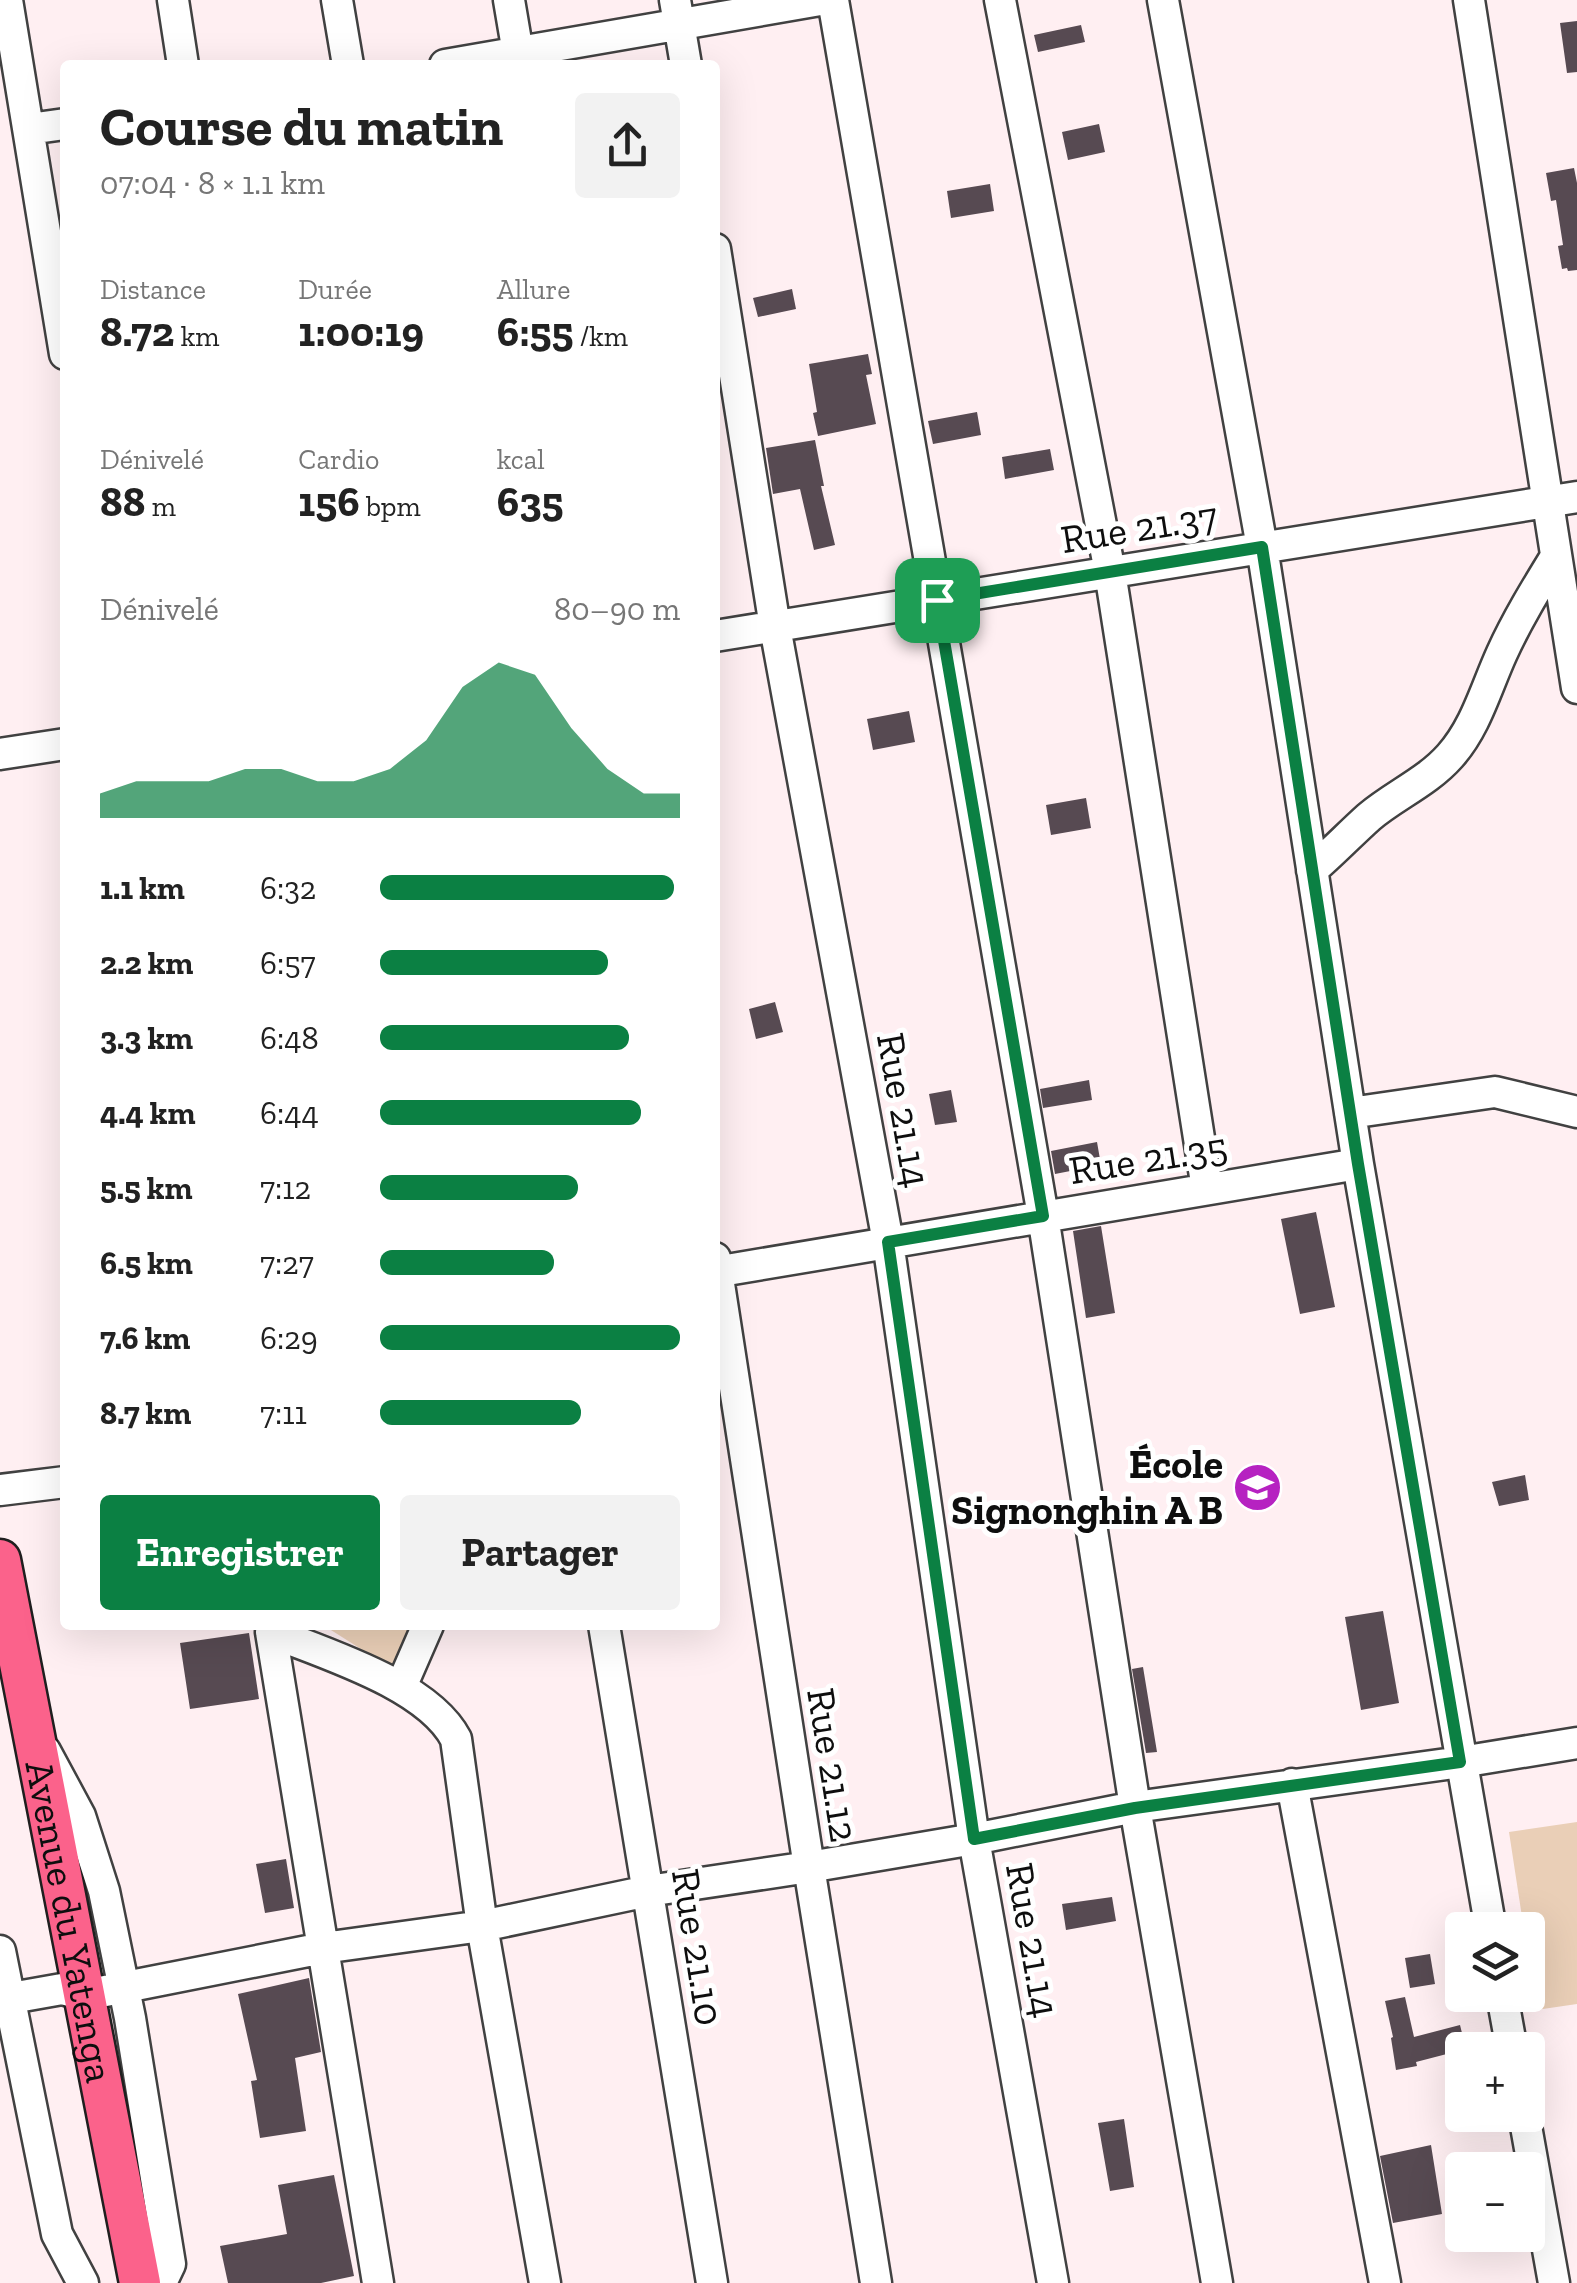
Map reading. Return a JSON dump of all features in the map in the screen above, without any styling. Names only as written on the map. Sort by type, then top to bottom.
[{"type":"main road","name":"Avenue du Yatenga","points":[[0,1560],[32,1727],[118,2283]]},
{"type":"main road","name":"Avenue du Yatenga","points":[[0,1683],[140,2283]]},
{"type":"street","points":[[8,0],[60,322]]},
{"type":"street","points":[[173,0],[183,60]]},
{"type":"street","points":[[337,0],[347,60]]},
{"type":"street","points":[[509,0],[519,59],[677,13],[820,0]]},
{"type":"street","points":[[834,0],[1043,1216],[1135,1808],[1217,2283]]},
{"type":"street","points":[[1000,0],[1110,572],[1207,1189]]},
{"type":"street","points":[[1162,0],[1262,547],[1358,1164],[1488,1912]]},
{"type":"street","points":[[1468,0],[1577,688]]},
{"type":"street","points":[[677,13],[685,60]]},
{"type":"street","points":[[30,129],[60,125]]},
{"type":"street","name":"Rue 21.14","points":[[720,279],[776,627],[888,1242],[974,1839],[1053,2283]]},
{"type":"street","name":"Rue 21.37","points":[[720,635],[1577,497]]},
{"type":"street","points":[[1312,870],[1369,817],[1451,756],[1480,710],[1502,653],[1555,558]]},
{"type":"street","points":[[0,723],[9,752],[60,745]]},
{"type":"street","points":[[1350,1113],[1495,1092],[1577,1112]]},
{"type":"street","name":"Rue 21.35","points":[[720,1266],[1358,1164]]},
{"type":"street","name":"Rue 21.12","points":[[720,1293],[876,2283]]},
{"type":"street","points":[[0,1490],[60,1483]]},
{"type":"street","points":[[401,1686],[426,1630]]},
{"type":"street","name":"Rue 21.10","points":[[605,1630],[712,2283]]},
{"type":"street","points":[[378,2283],[271,1632],[401,1686],[448,1724],[456,1739],[482,1926],[545,2283]]},
{"type":"street","points":[[32,1727],[80,1816],[104,1891],[170,2264],[161,2283]]},
{"type":"street","points":[[6,1999],[124,1987],[323,1948],[482,1926],[648,1892],[974,1839],[1135,1808],[1577,1743]]},
{"type":"street","points":[[1292,1784],[1385,2283]]},
{"type":"street","points":[[0,1951],[6,1999],[57,2234],[83,2283]]},
{"type":"street","points":[[1527,2132],[1554,2283]]},
{"type":"shaded area","points":[[331,1630],[411,1630],[391,1668]]},
{"type":"shaded area","points":[[1577,1822],[1577,2004],[1545,2009],[1545,1912],[1521,1912],[1509,1832]]},
{"type":"building","points":[[1577,21],[1577,72],[1567,73],[1560,23]]},
{"type":"building","points":[[1081,25],[1085,42],[1038,52],[1034,35]]},
{"type":"building","points":[[1099,124],[1105,152],[1068,160],[1062,132]]},
{"type":"building","points":[[1574,168],[1577,270],[1568,271],[1562,269],[1558,246],[1563,245],[1556,200],[1551,201],[1546,173]]},
{"type":"building","points":[[990,184],[994,211],[951,218],[947,191]]},
{"type":"building","points":[[792,289],[796,309],[758,317],[753,298]]},
{"type":"building","points":[[868,354],[872,374],[866,375],[876,424],[818,436],[809,364]]},
{"type":"building","points":[[977,412],[981,435],[933,444],[928,421]]},
{"type":"building","points":[[815,440],[835,545],[814,550],[800,489],[773,494],[766,448]]},
{"type":"building","points":[[1050,449],[1054,470],[1005,479],[1002,457]]},
{"type":"building","points":[[909,711],[915,742],[873,750],[867,719]]},
{"type":"building","points":[[1086,798],[1091,828],[1051,835],[1046,805]]},
{"type":"building","points":[[775,1002],[783,1032],[756,1039],[749,1009]]},
{"type":"building","points":[[1089,1080],[1092,1100],[1043,1108],[1040,1089]]},
{"type":"building","points":[[951,1090],[957,1122],[935,1125],[929,1094]]},
{"type":"building","points":[[1097,1142],[1101,1165],[1055,1174],[1051,1151]]},
{"type":"building","points":[[1316,1212],[1335,1307],[1300,1314],[1281,1219]]},
{"type":"building","points":[[1101,1226],[1115,1313],[1086,1318],[1073,1231]]},
{"type":"building","points":[[1525,1475],[1529,1500],[1499,1506],[1492,1482]]},
{"type":"building","points":[[1383,1611],[1399,1703],[1361,1710],[1345,1617]]},
{"type":"building","points":[[249,1633],[259,1699],[190,1709],[180,1643]]},
{"type":"building","points":[[1143,1667],[1157,1752],[1146,1753],[1132,1669]]},
{"type":"building","points":[[286,1859],[294,1908],[265,1913],[256,1864]]},
{"type":"building","points":[[1112,1897],[1116,1921],[1066,1930],[1062,1904]]},
{"type":"building","points":[[1430,1954],[1435,1984],[1410,1988],[1405,1958]]},
{"type":"building","points":[[309,1978],[321,2052],[295,2058],[306,2131],[260,2138],[251,2081],[257,2080],[238,1994]]},
{"type":"building","points":[[1405,1997],[1414,2037],[1460,2025],[1462,2032],[1445,2032],[1445,2054],[1396,2070],[1385,2001]]},
{"type":"building","points":[[1124,2119],[1134,2187],[1110,2191],[1098,2123]]},
{"type":"building","points":[[1431,2145],[1442,2214],[1393,2223],[1380,2156]]},
{"type":"building","points":[[334,2175],[354,2276],[321,2283],[228,2283],[220,2246],[287,2234],[278,2185]]},
{"type":"place","name":"École Signonghin A B","points":[[1258,1487]]},
{"type":"route","points":[[1262,547],[1358,1164],[1460,1762],[1135,1808],[974,1839],[888,1242],[1043,1216],[937,600],[1262,547]]}]
